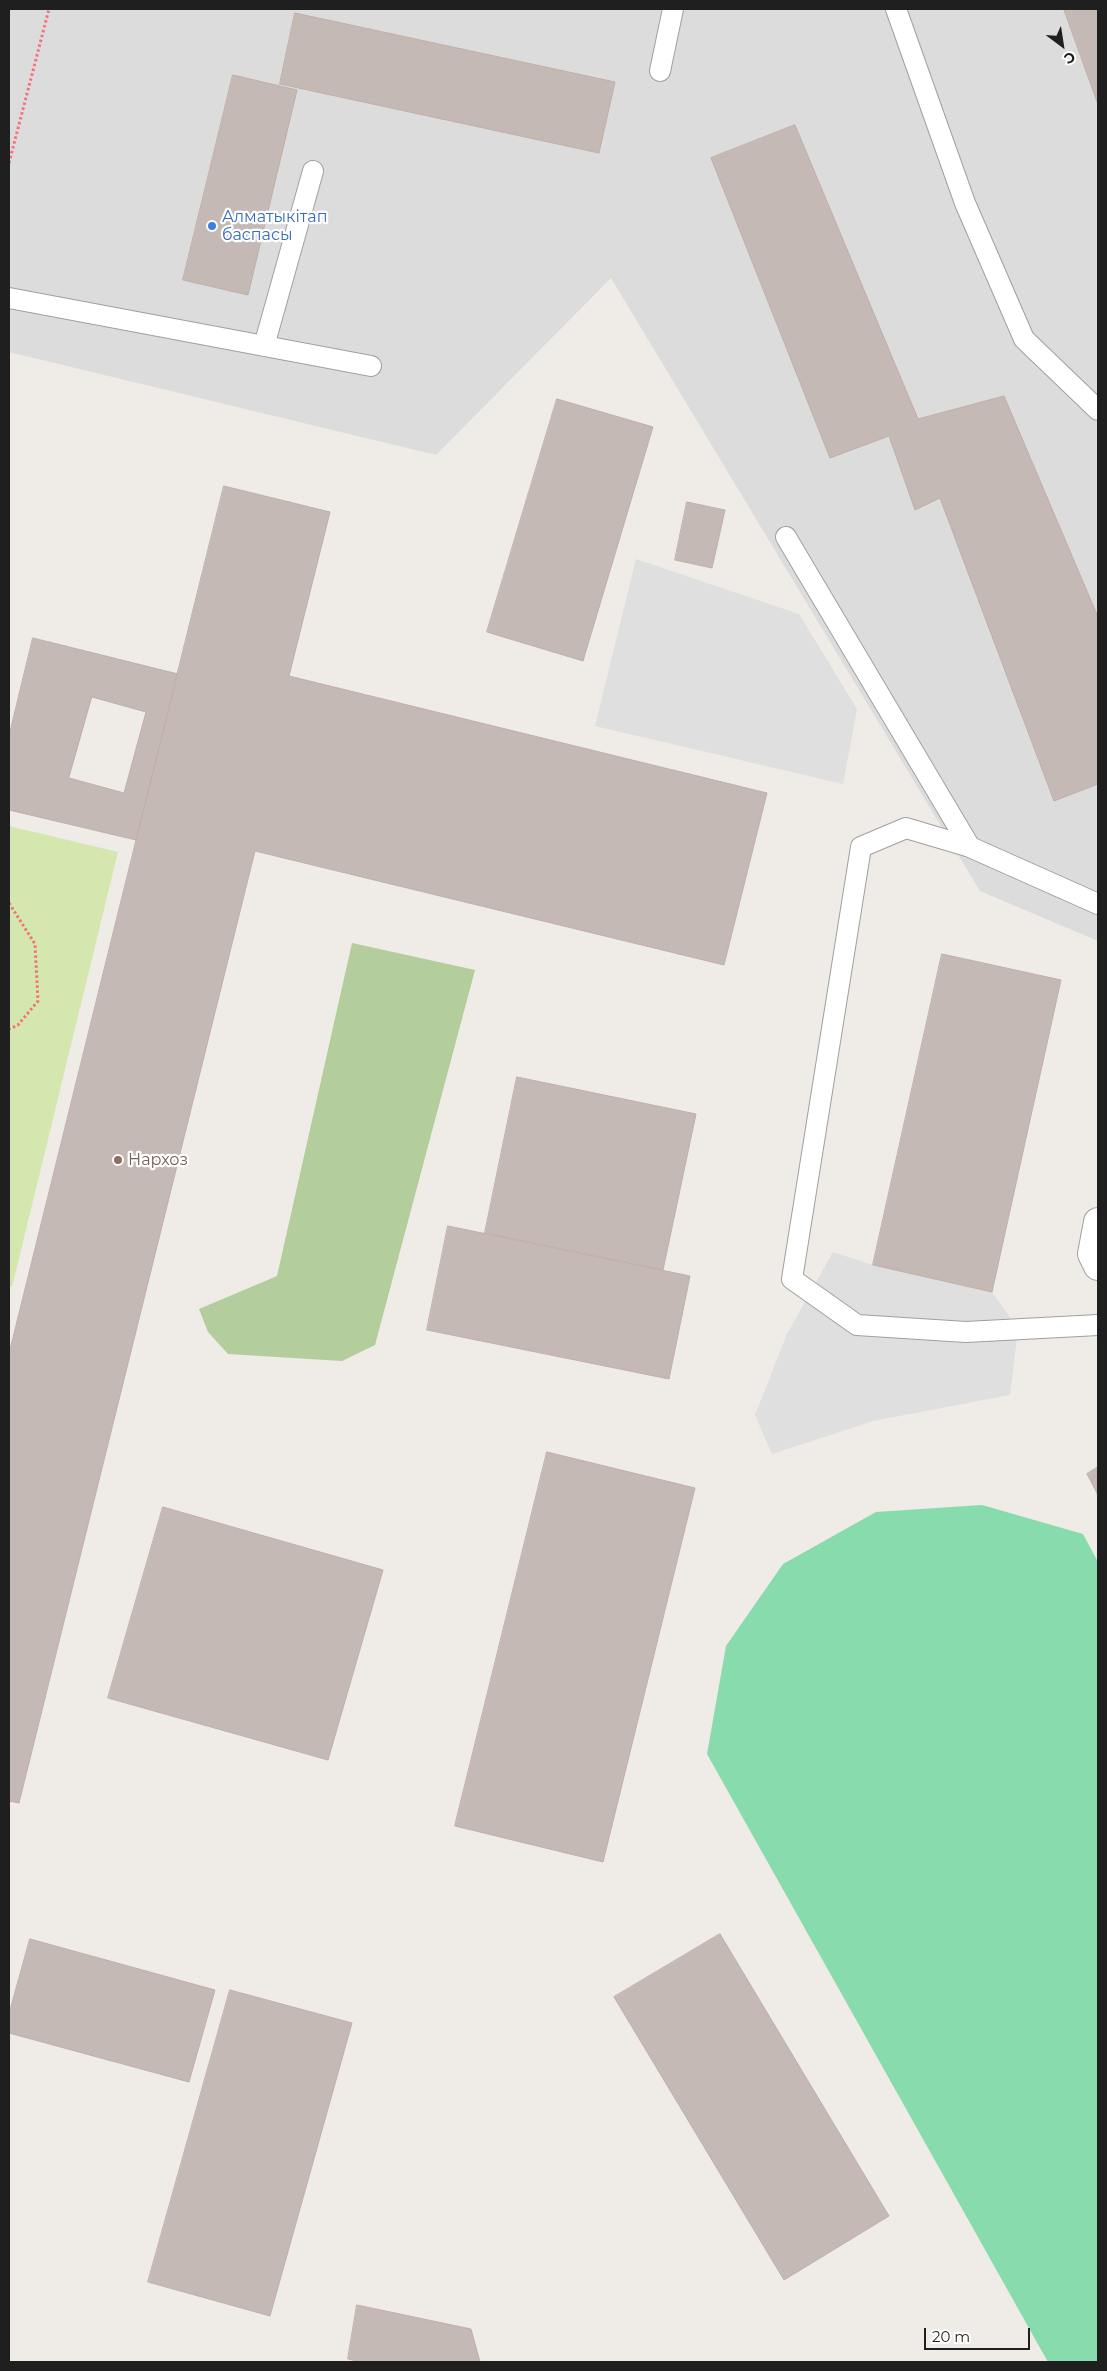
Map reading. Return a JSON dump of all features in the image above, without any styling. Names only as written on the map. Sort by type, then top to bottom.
[{"type":"street","points":[[1098,1222],[1092,1254],[1098,1266]]},
{"type":"lane","points":[[660,71],[673,9]]},
{"type":"lane","points":[[896,9],[965,202],[1024,339],[1098,410]]},
{"type":"lane","points":[[264,346],[313,171]]},
{"type":"lane","points":[[9,298],[371,366]]},
{"type":"lane","points":[[786,537],[970,847]]},
{"type":"lane","points":[[1098,904],[970,847],[906,828],[861,847],[792,1279],[857,1325],[966,1332],[1098,1325]]},
{"type":"path","points":[[9,163],[49,9]]},
{"type":"path","points":[[9,903],[35,944],[38,1001],[18,1025],[9,1028]]},
{"type":"shaded area","points":[[9,9],[1098,9],[1098,941],[980,891],[611,278],[436,455],[9,352]]},
{"type":"shaded area","points":[[636,559],[799,614],[857,709],[843,784],[595,726]]},
{"type":"shaded area","points":[[833,1252],[873,1265],[992,1292],[1018,1329],[1010,1395],[873,1421],[772,1454],[755,1415],[787,1334]]},
{"type":"green space","points":[[9,826],[118,852],[12,1287],[9,1286]]},
{"type":"green space","points":[[352,943],[475,970],[375,1345],[342,1361],[228,1354],[208,1332],[199,1309],[277,1276]]},
{"type":"green space","points":[[982,1505],[1083,1534],[1098,1562],[1098,2362],[1048,2362],[707,1754],[726,1646],[783,1564],[876,1512]]},
{"type":"building","points":[[1064,9],[1098,9],[1098,104]]},
{"type":"building","points":[[295,13],[615,82],[599,153],[280,84]]},
{"type":"building","points":[[233,75],[297,90],[248,295],[183,280]]},
{"type":"building","points":[[795,125],[918,419],[1004,396],[1098,617],[1098,784],[1054,801],[940,498],[915,510],[889,436],[830,458],[711,158]]},
{"type":"building","points":[[557,399],[653,427],[583,661],[487,632]]},
{"type":"building","name":"Нархоз","points":[[224,486],[330,512],[289,676],[767,793],[724,965],[255,851],[19,1803],[9,1801],[9,1354]]},
{"type":"building","points":[[687,502],[725,510],[712,568],[675,560]]},
{"type":"building","points":[[33,638],[178,674],[136,840],[9,810],[9,736]],"holes":[[[92,697],[146,712],[124,793],[69,778]]]},
{"type":"building","points":[[942,954],[1061,980],[992,1292],[873,1265]]},
{"type":"building","points":[[517,1077],[696,1114],[663,1270],[485,1233]]},
{"type":"building","points":[[448,1226],[690,1276],[669,1379],[427,1330]]},
{"type":"building","points":[[547,1452],[695,1488],[603,1862],[455,1826]]},
{"type":"building","points":[[1098,1467],[1098,1495],[1087,1474]]},
{"type":"building","points":[[163,1507],[383,1570],[328,1760],[108,1698]]},
{"type":"building","points":[[720,1934],[889,2216],[784,2280],[614,1997]]},
{"type":"building","points":[[30,1939],[215,1990],[189,2082],[9,2033],[9,2014]]},
{"type":"building","points":[[230,1990],[352,2023],[270,2316],[148,2282]]},
{"type":"building","points":[[357,2305],[471,2329],[480,2362],[361,2362],[348,2359]]},
{"type":"place","name":"Алматыкітап баспасы","points":[[212,226]]},
{"type":"place","name":"Нархоз","points":[[118,1160]]}]
